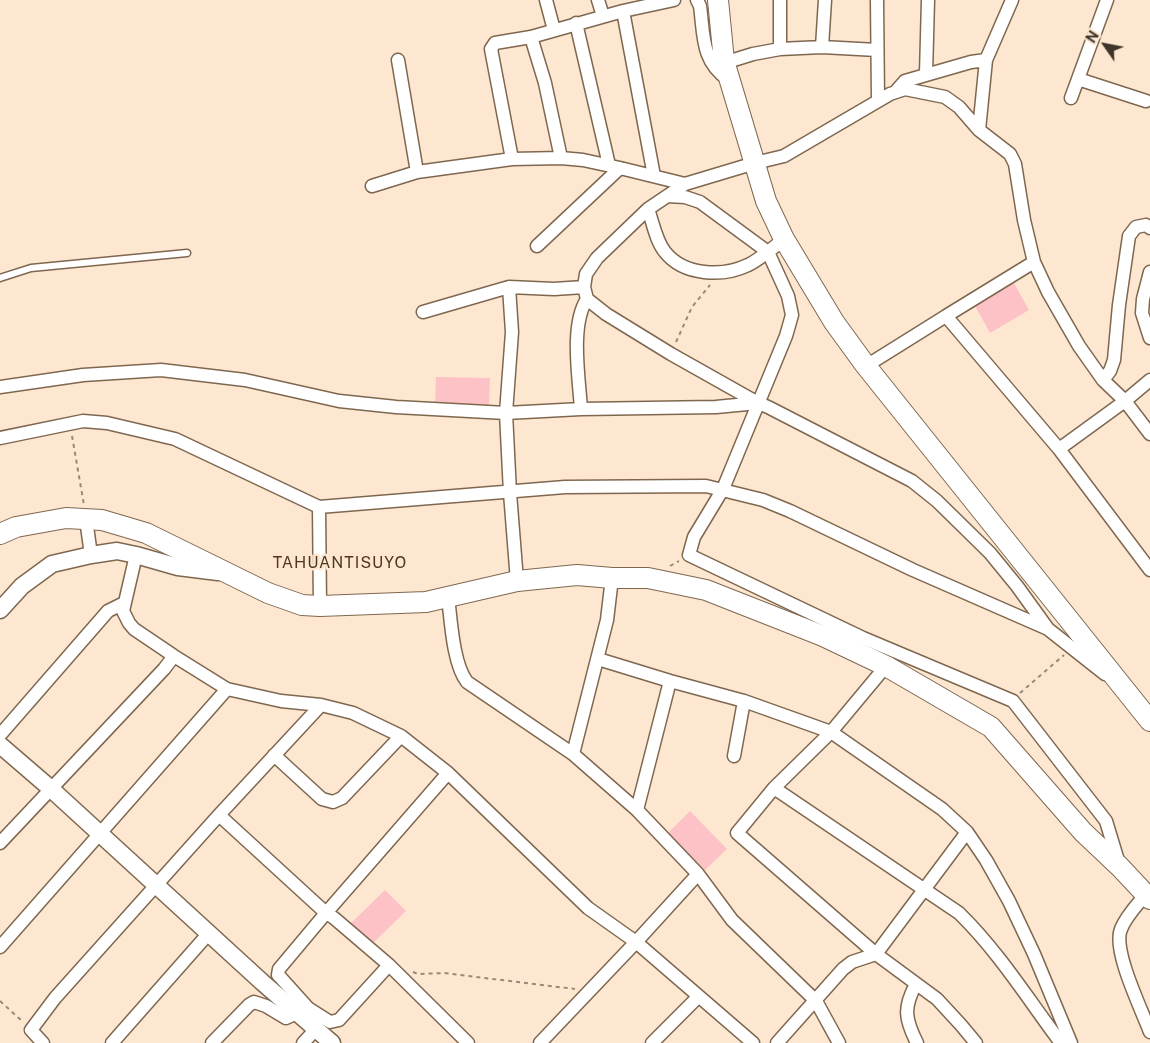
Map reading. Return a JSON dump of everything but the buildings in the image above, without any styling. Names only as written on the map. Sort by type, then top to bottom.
[{"type":"main road","points":[[718,0],[727,72],[766,201],[784,239],[834,322],[866,366],[1150,721]]},
{"type":"main road","points":[[0,534],[16,528],[58,520],[86,518],[102,520],[146,533],[268,593],[302,605],[426,602],[517,581],[577,575],[612,578],[648,578],[706,590],[823,636],[886,666],[991,727],[1083,832],[1148,897]]},
{"type":"street","points":[[546,0],[554,30]]},
{"type":"street","points":[[598,0],[603,16]]},
{"type":"street","points":[[512,158],[491,49],[495,43],[531,37],[623,10],[674,0]]},
{"type":"street","points":[[697,0],[700,6],[708,57],[718,73],[727,72],[780,49],[822,47],[877,50]]},
{"type":"street","points":[[780,0],[780,49]]},
{"type":"street","points":[[822,47],[825,0]]},
{"type":"street","points":[[877,0],[878,100]]},
{"type":"street","points":[[926,74],[928,0]]},
{"type":"street","points":[[979,130],[986,60],[1012,0]]},
{"type":"street","points":[[1071,98],[1107,0]]},
{"type":"street","points":[[623,10],[654,176]]},
{"type":"street","points":[[576,24],[615,167]]},
{"type":"street","points":[[531,37],[545,83],[561,158]]},
{"type":"street","points":[[398,60],[417,172]]},
{"type":"street","points":[[581,409],[577,331],[585,293],[586,274],[597,258],[648,209],[685,184],[755,162],[784,156],[897,90],[905,81],[972,62],[986,60]]},
{"type":"street","points":[[1078,79],[1146,102]]},
{"type":"street","points":[[897,90],[915,90],[945,97],[959,107],[979,130],[1010,154],[1015,164],[1024,220],[1034,262],[1048,292],[1079,346],[1103,380],[1125,401],[1150,434]]},
{"type":"street","points":[[372,186],[417,172],[512,158],[584,160],[685,184]]},
{"type":"street","points":[[537,246],[615,167]]},
{"type":"street","points":[[667,196],[685,197],[700,202],[768,252],[788,296],[792,315],[786,336],[723,489],[694,537],[689,555],[864,638],[1013,701],[1106,821],[1120,867]]},
{"type":"street","points":[[648,209],[665,252],[689,269],[707,273],[748,265],[784,239]]},
{"type":"street","points":[[1103,380],[1110,371],[1114,360],[1119,306],[1129,236],[1136,227],[1146,225],[1150,228]]},
{"type":"street","points":[[866,366],[1034,262]]},
{"type":"street","points":[[1150,272],[1142,299],[1142,313],[1150,338]]},
{"type":"street","points":[[509,287],[512,332],[506,413],[517,581]]},
{"type":"street","points":[[423,312],[509,287],[554,289],[585,293],[606,314],[671,354],[758,403],[768,406],[912,481],[937,501],[990,553],[1048,630]]},
{"type":"street","points":[[946,316],[1060,449],[1150,570]]},
{"type":"street","points":[[0,387],[83,375],[161,370],[245,380],[339,401],[396,407],[506,413],[581,409],[716,407],[758,403]]},
{"type":"street","points":[[1060,449],[1150,380]]},
{"type":"street","points":[[0,438],[83,421],[107,423],[175,439],[319,507],[565,487],[706,486],[723,489],[763,500],[790,511],[913,570],[1048,630],[1129,693]]},
{"type":"street","points":[[319,507],[320,606]]},
{"type":"street","points":[[86,518],[91,555]]},
{"type":"street","points":[[0,610],[22,586],[52,564],[91,555],[117,551],[178,567],[225,573]]},
{"type":"street","points":[[136,555],[123,610],[134,628],[227,689],[282,701],[321,705],[353,713],[401,736],[448,773],[588,908],[636,942],[753,1043]]},
{"type":"street","points":[[573,754],[588,690],[608,620],[612,578]]},
{"type":"street","points":[[448,597],[457,661],[461,674],[467,682],[573,754],[637,810],[698,874],[732,920],[816,1001],[839,1043]]},
{"type":"street","points":[[0,735],[108,611],[124,604]]},
{"type":"street","points":[[0,843],[164,669],[174,656]]},
{"type":"street","points":[[598,659],[744,701],[831,732],[942,810],[967,832],[986,860],[1034,954],[1071,1043]]},
{"type":"street","points":[[886,666],[831,732],[774,788],[737,833],[876,954],[937,999],[976,1043]]},
{"type":"street","points":[[637,810],[670,681]]},
{"type":"street","points":[[0,948],[227,689]]},
{"type":"street","points":[[734,756],[744,701]]},
{"type":"street","points":[[43,1043],[31,1030],[55,998],[219,815],[321,705]]},
{"type":"street","points":[[274,755],[322,799],[332,802],[342,798],[401,736]]},
{"type":"street","points":[[0,745],[210,933],[303,1011],[330,1022],[339,1020],[389,965]]},
{"type":"street","points":[[332,1043],[316,1029],[303,1011],[281,978],[278,972],[279,969],[448,773]]},
{"type":"street","points":[[774,788],[959,913],[976,929],[1061,1043]]},
{"type":"street","points":[[219,815],[326,913],[389,965],[468,1043]]},
{"type":"street","points":[[777,1043],[843,969],[852,962],[876,954],[967,832]]},
{"type":"street","points":[[540,1043],[698,874]]},
{"type":"street","points":[[1148,897],[1131,913],[1120,930],[1120,944],[1122,960],[1150,1032]]},
{"type":"street","points":[[112,1043],[210,933]]},
{"type":"street","points":[[916,984],[908,998],[906,1012],[910,1029],[917,1043]]},
{"type":"street","points":[[652,1043],[698,997]]},
{"type":"street","points":[[212,1043],[254,1002],[266,1006],[286,1018],[303,1011]]},
{"type":"street","points":[[302,1043],[316,1029]]},
{"type":"lane","points":[[0,278],[32,268],[187,253]]},
{"type":"path","points":[[671,354],[692,307],[705,289],[724,271]]},
{"type":"path","points":[[70,424],[86,518]]},
{"type":"path","points":[[1013,701],[1023,690],[1072,648]]},
{"type":"path","points":[[411,971],[418,974],[444,973],[589,990]]},
{"type":"path","points":[[0,1001],[31,1030]]},
{"type":"shaded area","points":[[1014,283],[1029,310],[990,333],[975,306]]},
{"type":"shaded area","points":[[436,377],[490,378],[489,406],[435,405]]},
{"type":"shaded area","points":[[690,811],[727,849],[705,870],[668,833]]},
{"type":"shaded area","points":[[385,890],[406,911],[370,946],[349,925]]},
{"type":"district","name":"TAHUANTISUYO","points":[[340,563]]}]
